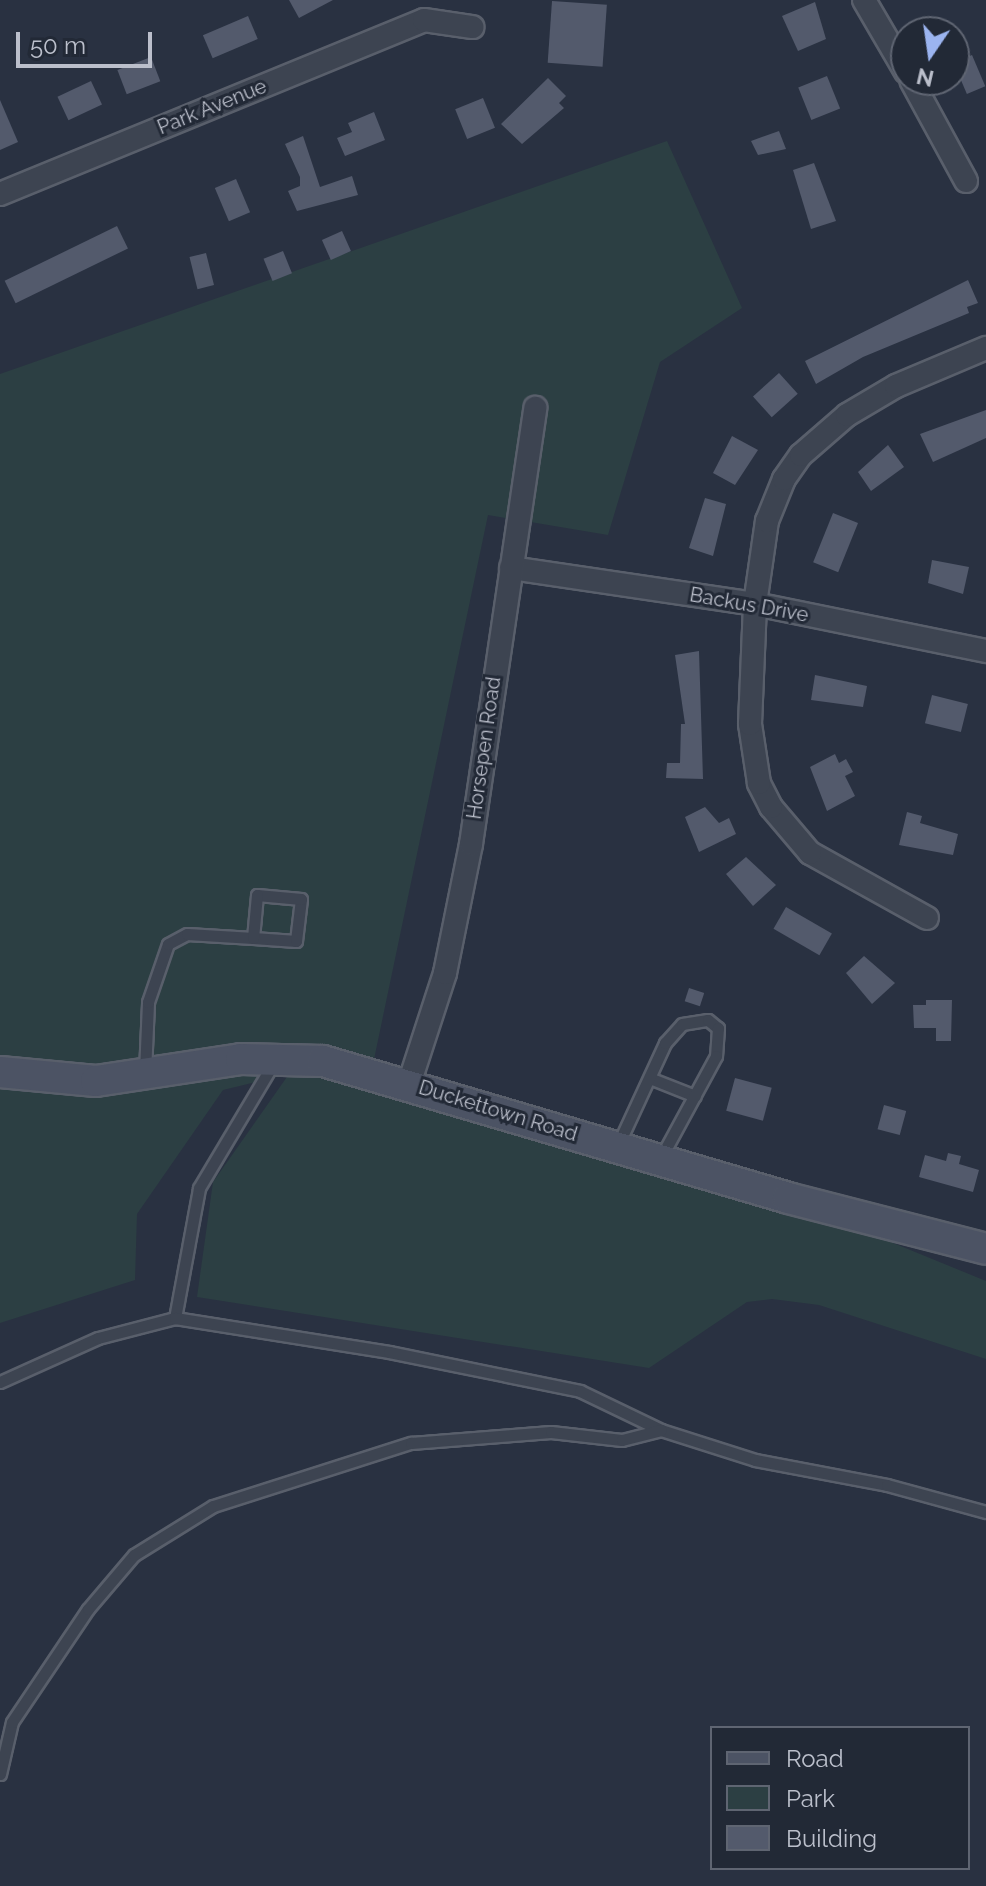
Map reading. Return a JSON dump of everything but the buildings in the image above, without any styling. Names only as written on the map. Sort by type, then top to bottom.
[{"type":"street","points":[[864,0],[890,45]]},
{"type":"street","name":"Park Avenue","points":[[0,194],[424,20],[472,27]]},
{"type":"street","points":[[920,96],[966,181]]},
{"type":"street","points":[[927,918],[810,853],[771,807],[759,783],[750,724],[755,604],[767,521],[784,479],[801,455],[847,415],[896,386],[986,348]]},
{"type":"street","name":"Horsepen Road","points":[[409,1084],[445,973],[471,844],[535,408]]},
{"type":"street","name":"Backus Drive","points":[[511,568],[755,604],[986,651]]},
{"type":"street","name":"Duckettown Road","points":[[0,1072],[71,1081],[145,1076],[277,1057],[323,1061],[660,1160],[986,1249]]},
{"type":"lane","points":[[145,1076],[148,1002],[168,944],[187,934],[296,941],[301,899],[257,895],[253,938]]},
{"type":"lane","points":[[617,1147],[652,1079],[665,1043],[682,1024],[708,1020],[718,1028],[720,1041],[695,1096],[660,1160]]},
{"type":"lane","points":[[175,1318],[199,1188],[277,1057]]},
{"type":"lane","points":[[652,1079],[695,1096]]},
{"type":"lane","points":[[0,1382],[98,1338],[175,1318],[389,1352],[580,1391],[661,1430],[755,1460],[887,1485],[986,1512]]},
{"type":"lane","points":[[0,1774],[12,1722],[88,1609],[134,1555],[213,1506],[411,1443],[551,1432],[622,1440],[661,1430]]},
{"type":"green space","points":[[667,141],[742,308],[660,362],[608,535],[488,515],[368,1088],[876,1236],[986,1281],[986,1359],[819,1305],[772,1299],[747,1302],[649,1368],[197,1297],[213,1182],[289,1074],[223,1090],[137,1214],[135,1280],[0,1323],[0,374]]}]
